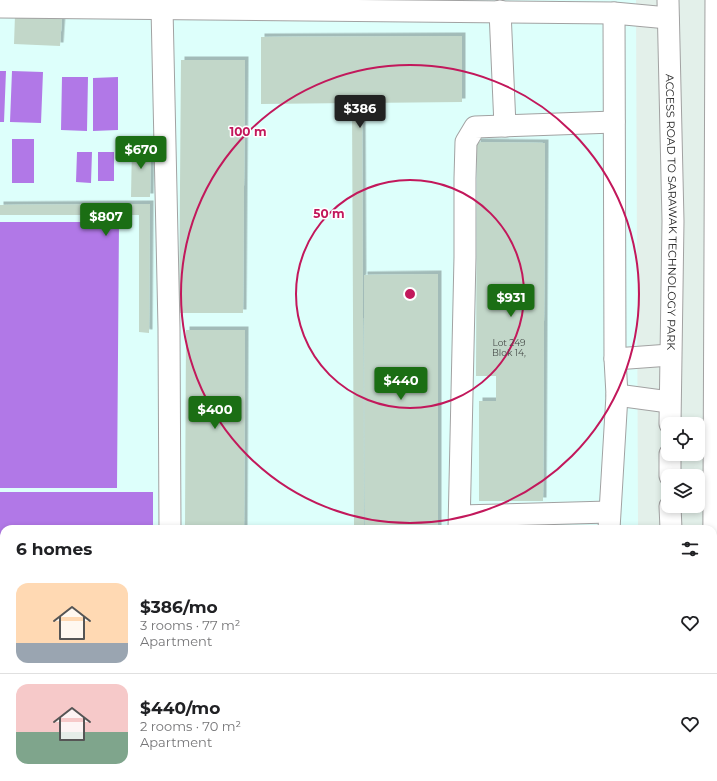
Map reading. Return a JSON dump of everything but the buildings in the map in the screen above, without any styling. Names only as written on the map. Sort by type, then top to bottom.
[{"type":"street","points":[[714,525],[716,0]]},
{"type":"street","points":[[0,7],[614,13],[668,9]]},
{"type":"street","points":[[162,8],[169,328],[170,525]]},
{"type":"street","name":"ACCESS ROAD TO SARAWAK TECHNOLOGY PARK","points":[[668,9],[673,221],[670,417]]},
{"type":"street","points":[[500,11],[505,126]]},
{"type":"street","points":[[614,13],[615,359],[617,395],[609,521],[460,522],[466,142],[475,127],[614,122]]},
{"type":"street","points":[[615,359],[670,355]]},
{"type":"street","points":[[617,395],[670,402]]},
{"type":"street","points":[[670,513],[671,525]]},
{"type":"shaded area","points":[[0,0],[636,0],[638,525],[0,525]]},
{"type":"shaded area","points":[[0,71],[6,71],[4,122],[0,122]]},
{"type":"shaded area","points":[[12,71],[43,72],[41,123],[10,122]]},
{"type":"shaded area","points":[[62,77],[88,77],[87,131],[61,130]]},
{"type":"shaded area","points":[[118,77],[118,130],[93,131],[93,78]]},
{"type":"shaded area","points":[[12,139],[34,139],[34,183],[12,183]]},
{"type":"shaded area","points":[[77,152],[92,152],[91,183],[76,182]]},
{"type":"shaded area","points":[[98,152],[114,152],[114,181],[98,181]]},
{"type":"shaded area","points":[[0,222],[119,222],[117,488],[0,488]]},
{"type":"shaded area","points":[[0,492],[153,492],[153,525],[0,525]]}]
